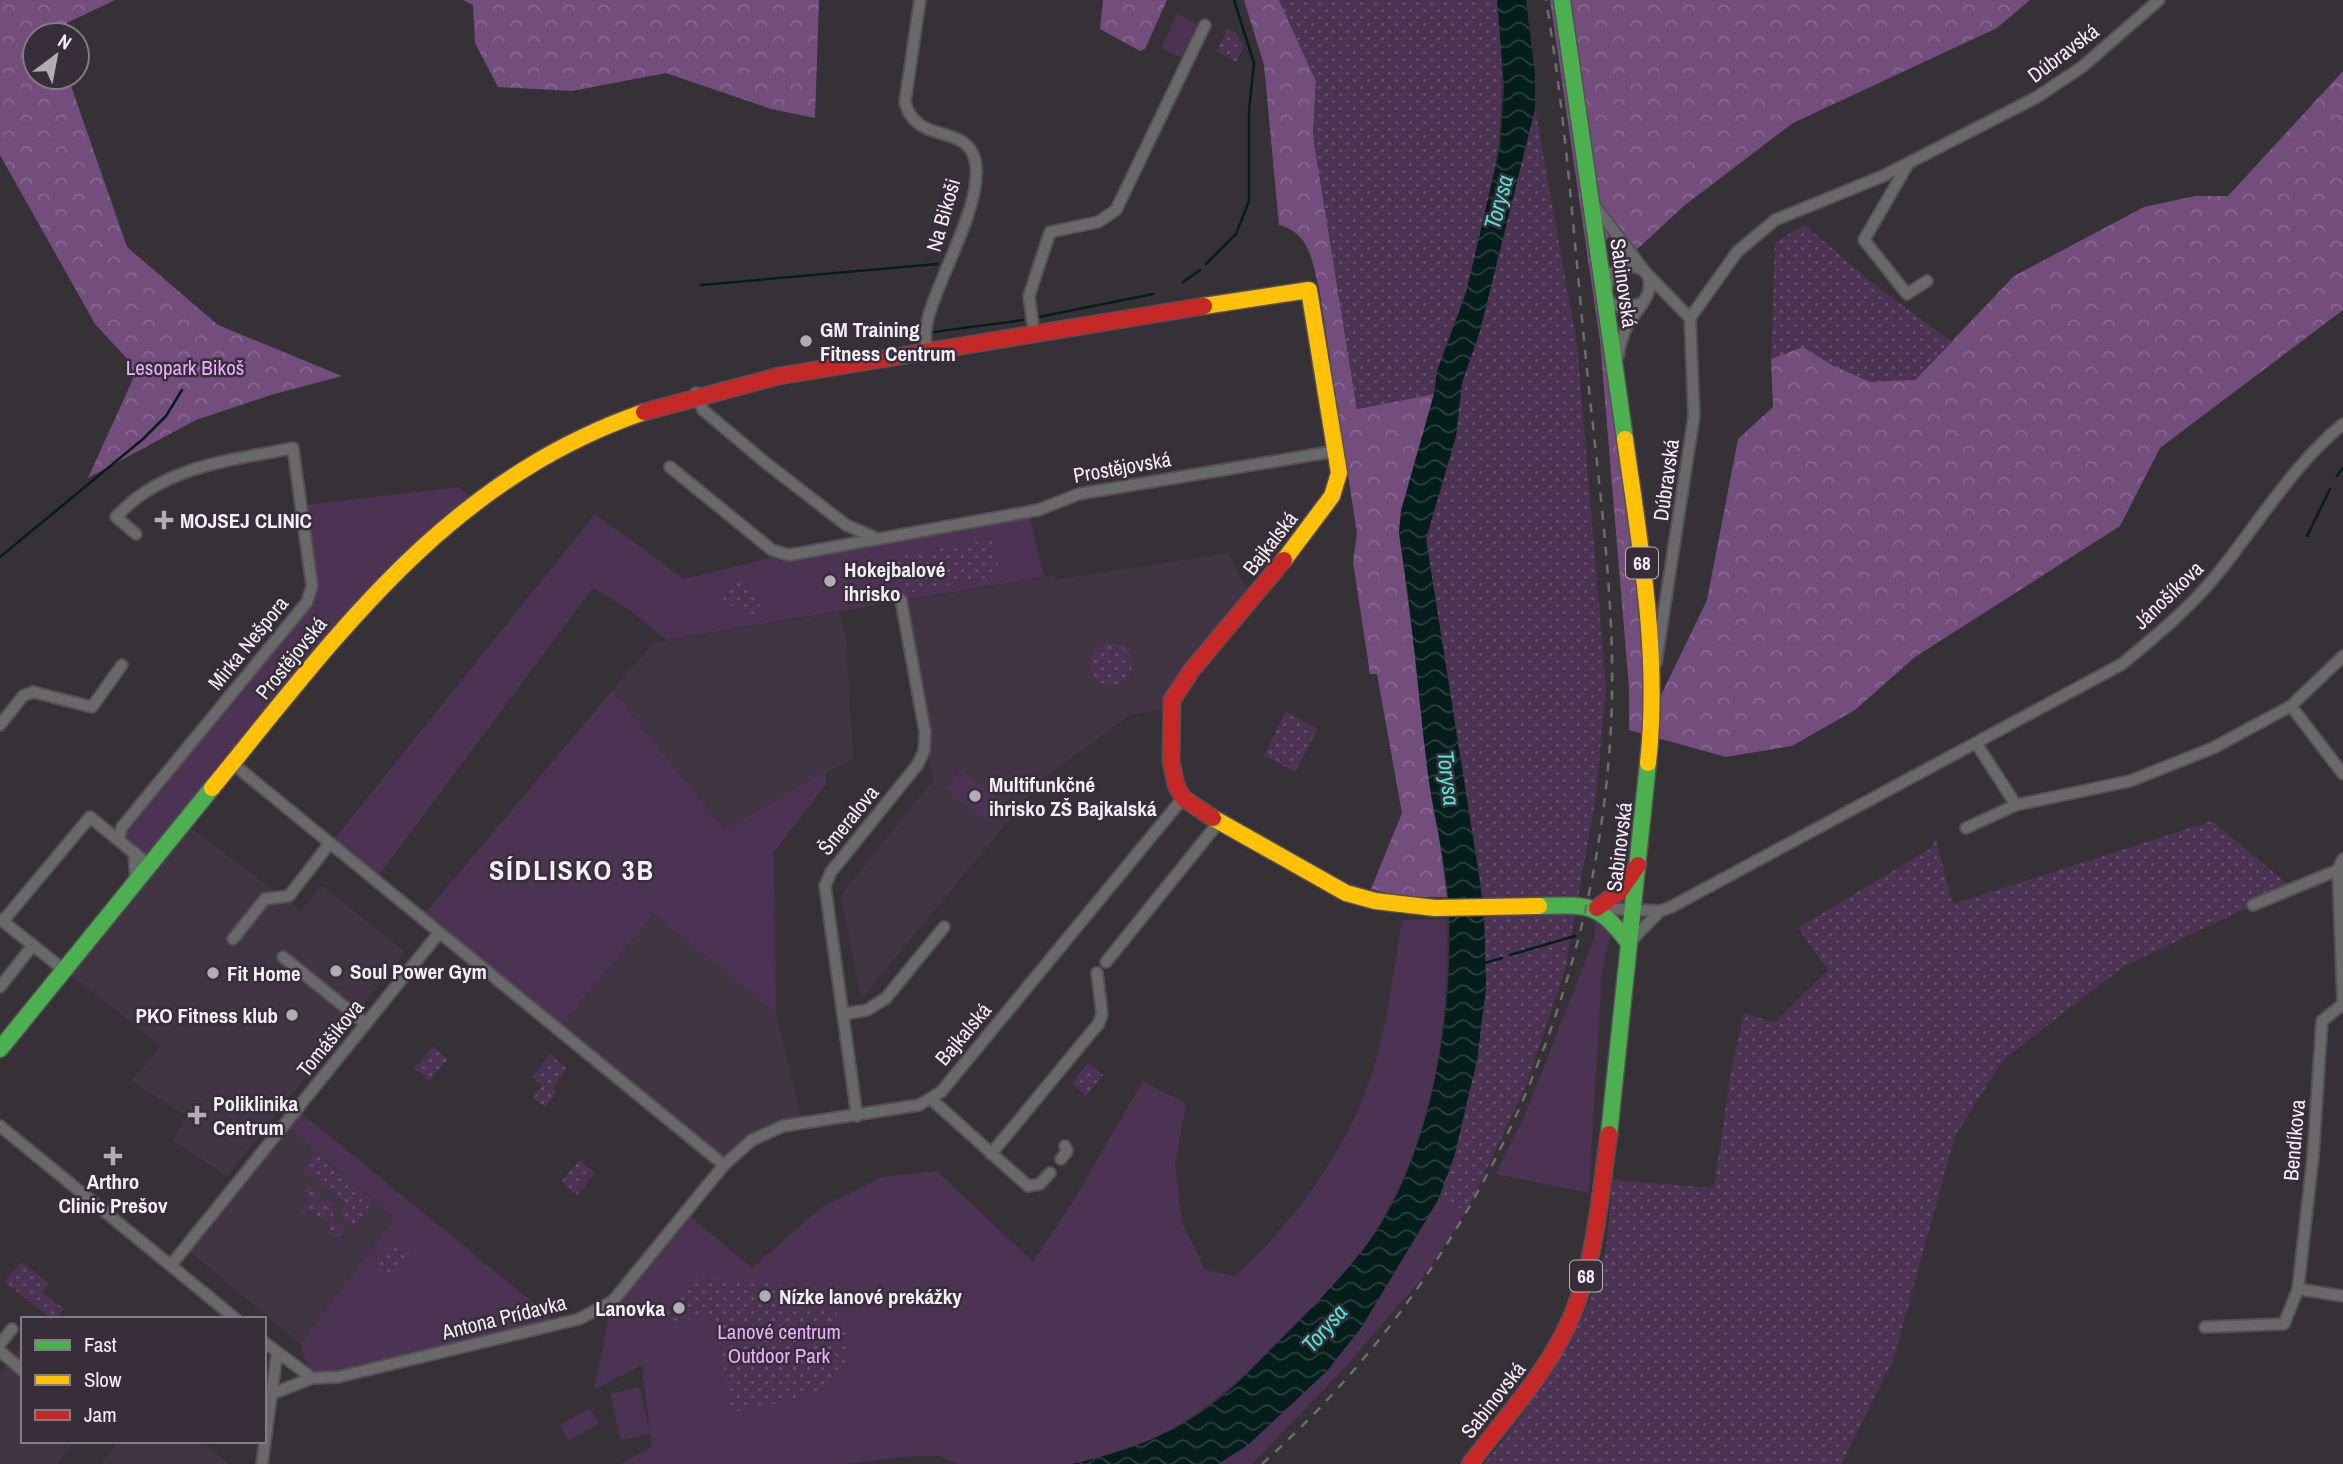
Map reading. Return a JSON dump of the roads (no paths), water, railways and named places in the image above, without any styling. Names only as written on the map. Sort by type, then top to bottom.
[{"type":"street","name":"Na Bikoši","points":[[920,0],[905,102],[908,117],[919,126],[961,142],[973,154],[975,168],[959,239],[926,328],[926,351]]},
{"type":"street","name":"68","points":[[1562,0],[1591,201]]},
{"type":"street","name":"Dúbravská","points":[[1652,687],[1695,415],[1689,318],[1737,252],[1774,220],[1908,164],[2037,97],[2082,67],[2159,0]]},
{"type":"street","points":[[1034,333],[1030,296],[1050,232],[1098,222],[1116,210],[1206,25]]},
{"type":"street","points":[[1908,164],[1864,240],[1907,294],[1927,281]]},
{"type":"street","points":[[1591,201],[1646,273],[1689,318]]},
{"type":"street","name":"Sabinovská","points":[[1470,1464],[1548,1362],[1568,1325],[1584,1283],[1601,1193],[1648,784],[1652,687],[1646,585],[1591,201]]},
{"type":"street","points":[[1615,368],[1621,342],[1644,301],[1649,282],[1646,273],[1637,266],[1619,268],[1611,274],[1605,293],[1616,306],[1634,308],[1644,301],[1652,293],[1665,294]]},
{"type":"street","name":"Prostějovská","points":[[0,1049],[351,619],[402,563],[466,508],[547,454],[636,412],[696,393],[765,377],[1309,290]]},
{"type":"street","name":"Bajkalská","points":[[724,1165],[752,1140],[783,1126],[919,1105],[931,1099],[953,1081],[1183,798],[1176,785],[1171,761],[1172,700],[1191,671],[1256,596],[1332,496],[1339,473],[1309,290]]},
{"type":"street","points":[[696,393],[705,412],[846,525],[876,537]]},
{"type":"street","name":"Jánošíkova","points":[[1660,911],[2122,664],[2159,633],[2217,574],[2302,467],[2343,424]]},
{"type":"street","name":"Mirka Nešpora","points":[[118,840],[124,825],[307,602],[312,586],[293,448],[179,472],[130,502],[116,517],[136,534]]},
{"type":"street","name":"Prostějovská","points":[[670,467],[772,550],[789,555],[876,537],[1038,510],[1079,494],[1336,451]]},
{"type":"street","points":[[839,545],[846,525]]},
{"type":"street","name":"Šmeralova","points":[[858,1116],[825,886],[831,872],[918,764],[924,751],[925,732],[901,600]]},
{"type":"street","points":[[1966,828],[2016,805],[2130,781],[2213,748],[2291,706],[2343,656]]},
{"type":"street","points":[[0,725],[23,696],[33,692],[92,707],[122,665]]},
{"type":"street","points":[[2291,706],[2343,774]]},
{"type":"street","points":[[1976,743],[2016,805]]},
{"type":"street","points":[[232,763],[724,1165]]},
{"type":"street","points":[[1183,798],[1219,822],[1346,893],[1398,906],[1444,908],[1564,905],[1660,911]]},
{"type":"street","points":[[64,970],[1,920],[90,817],[149,865]]},
{"type":"street","points":[[1106,962],[1219,822]]},
{"type":"street","points":[[233,939],[265,899],[289,896],[330,844]]},
{"type":"street","points":[[134,852],[136,881]]},
{"type":"street","points":[[1597,908],[1620,891],[1639,862]]},
{"type":"street","points":[[2253,905],[2341,864]]},
{"type":"street","name":"Bendíkova","points":[[2205,1327],[2284,1324],[2298,1289],[2313,1156],[2322,1021],[2343,1002],[2341,864]]},
{"type":"street","points":[[1597,908],[1629,943],[1660,911]]},
{"type":"street","points":[[844,1014],[867,1010],[886,998],[944,927]]},
{"type":"street","name":"Tomášikova","points":[[172,1265],[439,933]]},
{"type":"street","points":[[0,986],[33,945]]},
{"type":"street","points":[[283,957],[366,1024]]},
{"type":"street","points":[[991,1154],[1099,1023],[1102,1014],[1097,973]]},
{"type":"street","points":[[931,1099],[1028,1186],[1040,1184],[1050,1173]]},
{"type":"street","points":[[0,1126],[234,1317]]},
{"type":"street","points":[[1061,1159],[1067,1151],[1065,1146]]},
{"type":"street","name":"Antona Prídavka","points":[[272,1394],[312,1378],[338,1377],[579,1319],[612,1301],[724,1165]]},
{"type":"street","points":[[2298,1289],[2343,1296]]},
{"type":"street","points":[[0,1344],[12,1329]]},
{"type":"street","points":[[266,1344],[312,1378]]},
{"type":"street","points":[[0,1351],[21,1369]]},
{"type":"street","points":[[266,1436],[277,1353]]},
{"type":"street","points":[[262,1464],[265,1443]]},
{"type":"water","name":"Torysa","points":[[1497,0],[1526,0],[1535,74],[1535,109],[1480,331],[1462,383],[1456,436],[1426,539],[1484,909],[1486,988],[1477,1060],[1454,1157],[1438,1200],[1361,1328],[1327,1371],[1248,1445],[1218,1464],[1072,1464],[1122,1450],[1170,1431],[1212,1405],[1245,1376],[1328,1290],[1368,1243],[1391,1207],[1410,1165],[1425,1120],[1444,1023],[1449,975],[1449,929],[1447,886],[1429,782],[1399,533],[1401,511],[1434,394],[1437,371],[1466,293],[1500,147],[1504,87]]},
{"type":"waterway","points":[[1206,264],[1236,234],[1249,201],[1249,110],[1254,63],[1234,0]]},
{"type":"waterway","points":[[701,285],[937,264]]},
{"type":"waterway","points":[[1183,282],[1200,270]]},
{"type":"waterway","points":[[1039,317],[1153,294]]},
{"type":"waterway","points":[[934,332],[1023,320]]},
{"type":"waterway","points":[[0,557],[143,439],[166,416],[182,390]]},
{"type":"waterway","points":[[2337,476],[2343,468]]},
{"type":"waterway","points":[[2307,536],[2330,489]]},
{"type":"waterway","points":[[1510,955],[1575,936]]},
{"type":"waterway","points":[[1485,963],[1502,958]]},
{"type":"railway","points":[[1262,1464],[1339,1387],[1407,1303],[1466,1213],[1515,1117],[1555,1017],[1585,913],[1604,806],[1612,698],[1612,656],[1604,529],[1564,135],[1546,0]]},
{"type":"place","name":"GM Training Fitness Centrum","points":[[806,341]]},
{"type":"place","name":"MOJSEJ CLINIC","points":[[164,520]]},
{"type":"place","name":"Hokejbalové ihrisko","points":[[830,581]]},
{"type":"place","name":"Multifunkčné ihrisko ZŠ Bajkalská","points":[[975,796]]},
{"type":"place","name":"Soul Power Gym","points":[[336,971]]},
{"type":"place","name":"Fit Home","points":[[213,973]]},
{"type":"place","name":"PKO Fitness klub","points":[[292,1015]]},
{"type":"place","name":"Poliklinika Centrum","points":[[197,1115]]},
{"type":"place","name":"Arthro Clinic Prešov","points":[[113,1156]]},
{"type":"place","name":"Nízke lanové prekážky","points":[[765,1296]]},
{"type":"place","name":"Lanovka","points":[[679,1308]]},
{"type":"district","name":"SÍDLISKO 3B","points":[[572,870]]},
{"type":"park label","name":"Lesopark Bikoš","points":[[185,367]]},
{"type":"park label","name":"Lanové centrum Outdoor Park","points":[[779,1343]]}]
